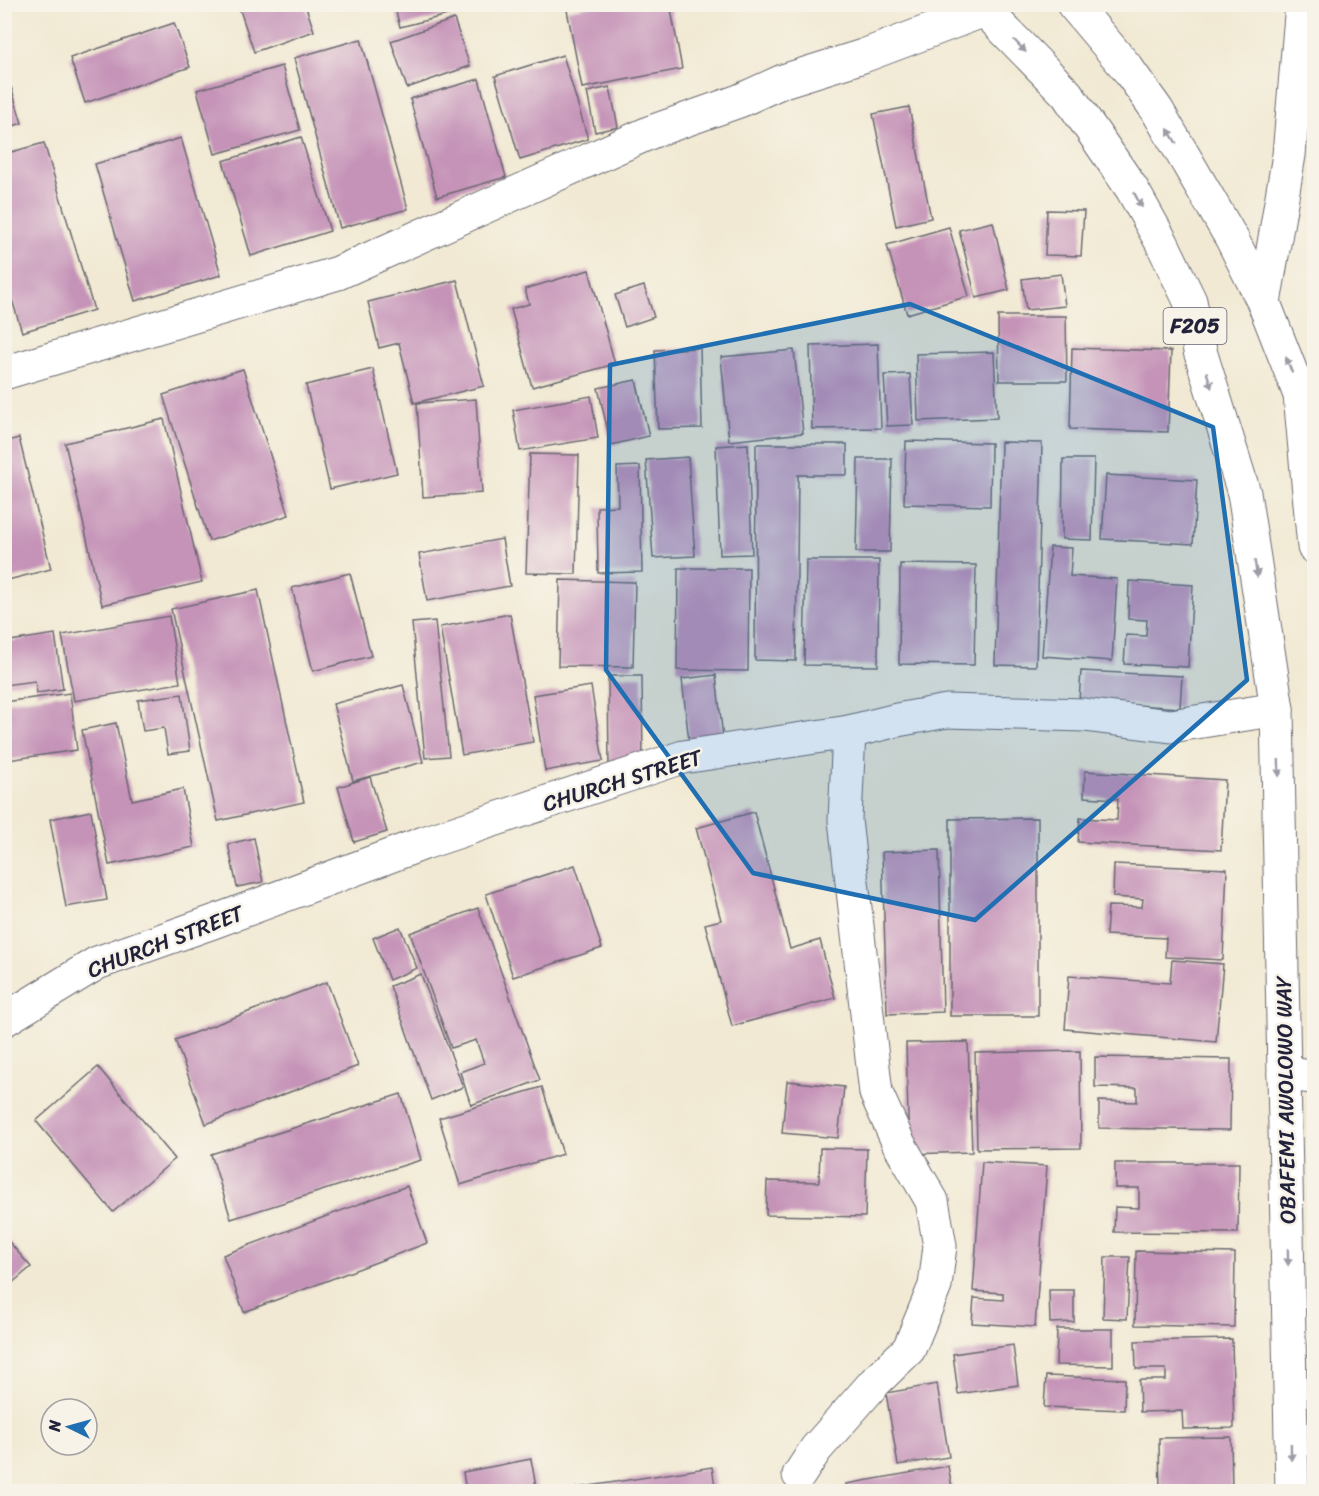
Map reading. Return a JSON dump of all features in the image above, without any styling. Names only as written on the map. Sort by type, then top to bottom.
[{"type":"street","points":[[1073,4],[1126,68],[1156,110],[1232,239],[1307,393],[1314,547]]},
{"type":"street","points":[[1264,303],[1289,155],[1302,4]]},
{"type":"street","points":[[4,373],[338,273],[651,132],[739,101],[783,81],[863,56],[982,8]]},
{"type":"street","name":"F205","points":[[982,8],[1067,94],[1132,189],[1162,243],[1190,301],[1200,351],[1244,493],[1277,709]]},
{"type":"street","name":"CHURCH STREET","points":[[4,1020],[97,963],[424,843],[683,757],[849,732],[947,711],[1084,715],[1171,726],[1277,709]]},
{"type":"street","name":"OBAFEMI AWOLOWO WAY","points":[[1277,709],[1299,1076],[1292,1491]]},
{"type":"street","points":[[799,1475],[816,1449],[909,1349],[935,1286],[940,1246],[932,1201],[899,1144],[876,1093],[845,820],[849,732]]},
{"type":"highlighted area","points":[[910,304],[1213,427],[1247,680],[975,920],[753,873],[606,670],[610,365]]},
{"type":"building","points":[[238,4],[305,4],[314,31],[254,52]]},
{"type":"building","points":[[322,4],[336,4],[337,5],[323,9]]},
{"type":"building","points":[[394,4],[465,4],[467,10],[400,27]]},
{"type":"building","points":[[598,4],[670,4],[682,69],[582,88],[567,10]]},
{"type":"building","points":[[454,19],[470,66],[407,88],[391,41]]},
{"type":"building","points":[[174,23],[190,67],[85,103],[70,58]]},
{"type":"building","points":[[361,39],[408,209],[340,228],[294,58]]},
{"type":"building","points":[[4,49],[10,66],[4,68]]},
{"type":"building","points":[[563,55],[588,139],[520,160],[495,76]]},
{"type":"building","points":[[282,66],[300,130],[215,154],[197,90]]},
{"type":"building","points":[[479,79],[506,177],[437,197],[410,99]]},
{"type":"building","points":[[11,87],[22,123],[5,129],[5,89]]},
{"type":"building","points":[[610,87],[618,127],[595,132],[587,92]]},
{"type":"building","points":[[909,107],[931,218],[896,226],[873,114]]},
{"type":"building","points":[[301,137],[330,231],[251,256],[223,161]]},
{"type":"building","points":[[181,138],[221,275],[135,301],[95,164]]},
{"type":"building","points":[[44,143],[94,310],[22,332],[4,274],[4,154]]},
{"type":"building","points":[[1047,210],[1084,211],[1081,256],[1045,255]]},
{"type":"building","points":[[993,222],[1009,290],[976,298],[959,230]]},
{"type":"building","points":[[949,227],[969,296],[907,314],[887,245]]},
{"type":"building","points":[[589,270],[615,364],[532,387],[511,309],[529,304],[525,289]]},
{"type":"building","points":[[1061,274],[1065,306],[1026,310],[1022,279]]},
{"type":"building","points":[[457,280],[484,386],[414,403],[399,343],[379,348],[368,302]]},
{"type":"building","points":[[644,286],[654,317],[625,327],[615,295]]},
{"type":"building","points":[[998,316],[1066,316],[1067,381],[999,381]]},
{"type":"building","points":[[878,344],[881,428],[812,429],[810,346]]},
{"type":"building","points":[[700,348],[702,428],[658,429],[655,350]]},
{"type":"building","points":[[1072,348],[1171,351],[1168,432],[1070,429]]},
{"type":"building","points":[[794,350],[803,433],[729,441],[721,357]]},
{"type":"building","points":[[994,352],[997,418],[918,421],[916,354]]},
{"type":"building","points":[[243,369],[289,515],[209,541],[163,395]]},
{"type":"building","points":[[373,369],[397,473],[330,489],[306,385]]},
{"type":"building","points":[[910,374],[913,425],[887,426],[884,375]]},
{"type":"building","points":[[636,380],[649,436],[611,445],[598,388]]},
{"type":"building","points":[[591,396],[598,438],[520,451],[513,410]]},
{"type":"building","points":[[476,399],[482,493],[423,497],[417,403]]},
{"type":"building","points":[[164,419],[202,582],[102,605],[65,443]]},
{"type":"building","points":[[19,438],[51,569],[4,581],[4,442]]},
{"type":"building","points":[[906,441],[991,443],[990,506],[904,504]]},
{"type":"building","points":[[1001,442],[1042,443],[1036,666],[995,665]]},
{"type":"building","points":[[748,444],[752,554],[720,555],[716,446]]},
{"type":"building","points":[[756,444],[847,444],[847,475],[798,475],[796,661],[755,660]]},
{"type":"building","points":[[530,454],[579,455],[576,574],[526,573]]},
{"type":"building","points":[[688,457],[695,556],[653,558],[646,460]]},
{"type":"building","points":[[858,459],[892,459],[890,552],[856,552]]},
{"type":"building","points":[[1063,459],[1094,459],[1092,540],[1062,539]]},
{"type":"building","points":[[640,466],[642,572],[598,573],[597,507],[618,506],[617,467]]},
{"type":"building","points":[[1106,475],[1197,480],[1193,544],[1102,539]]},
{"type":"building","points":[[502,539],[510,586],[427,601],[419,554]]},
{"type":"building","points":[[1050,547],[1072,548],[1070,576],[1117,579],[1112,661],[1042,656]]},
{"type":"building","points":[[806,560],[879,560],[878,666],[804,665]]},
{"type":"building","points":[[900,564],[976,565],[974,665],[899,664]]},
{"type":"building","points":[[678,568],[749,568],[748,671],[677,670]]},
{"type":"building","points":[[350,573],[371,656],[313,671],[292,588]]},
{"type":"building","points":[[560,580],[635,582],[633,667],[558,666]]},
{"type":"building","points":[[1129,581],[1193,585],[1188,667],[1124,664],[1126,635],[1146,636],[1147,620],[1128,619]]},
{"type":"building","points":[[258,590],[304,802],[218,821],[171,609]]},
{"type":"building","points":[[510,614],[533,742],[462,755],[440,627]]},
{"type":"building","points":[[169,616],[180,683],[74,701],[62,635]]},
{"type":"building","points":[[435,621],[449,756],[425,758],[412,623]]},
{"type":"building","points":[[55,634],[63,689],[37,693],[35,681],[4,685],[4,642]]},
{"type":"building","points":[[1081,671],[1182,676],[1180,708],[1079,701]]},
{"type":"building","points":[[716,675],[723,738],[689,742],[682,679]]},
{"type":"building","points":[[608,676],[642,676],[643,768],[609,768]]},
{"type":"building","points":[[403,685],[423,762],[353,781],[333,704]]},
{"type":"building","points":[[591,686],[603,761],[545,771],[533,695]]},
{"type":"building","points":[[70,693],[77,750],[8,760],[4,737],[4,702]]},
{"type":"building","points":[[182,694],[190,751],[168,754],[164,728],[143,731],[138,700]]},
{"type":"building","points":[[116,723],[132,800],[183,789],[194,847],[109,865],[82,730]]},
{"type":"building","points":[[1085,771],[1225,780],[1221,850],[1078,842],[1080,818],[1117,820],[1118,799],[1084,797]]},
{"type":"building","points":[[370,777],[387,832],[354,842],[338,787]]},
{"type":"building","points":[[91,811],[107,900],[66,907],[50,819]]},
{"type":"building","points":[[754,812],[790,949],[820,940],[835,998],[732,1026],[705,924],[721,920],[696,828]]},
{"type":"building","points":[[1038,818],[1038,1016],[950,1016],[950,819]]},
{"type":"building","points":[[254,838],[263,882],[237,887],[228,844]]},
{"type":"building","points":[[939,850],[943,1012],[887,1014],[882,852]]},
{"type":"building","points":[[1114,864],[1227,869],[1223,960],[1165,957],[1166,938],[1106,935],[1108,906],[1142,907],[1143,899],[1113,897]]},
{"type":"building","points":[[575,865],[602,948],[513,977],[486,894]]},
{"type":"building","points":[[478,908],[540,1080],[471,1105],[460,1072],[484,1063],[476,1040],[451,1048],[410,933]]},
{"type":"building","points":[[400,927],[417,968],[389,980],[373,938]]},
{"type":"building","points":[[1172,960],[1223,964],[1216,1042],[1065,1029],[1069,976],[1170,983]]},
{"type":"building","points":[[421,974],[463,1087],[431,1100],[390,986]]},
{"type":"building","points":[[327,982],[358,1066],[206,1124],[175,1040]]},
{"type":"building","points":[[968,1042],[972,1152],[909,1154],[906,1043]]},
{"type":"building","points":[[1080,1051],[1081,1148],[977,1149],[975,1053]]},
{"type":"building","points":[[1095,1057],[1231,1059],[1230,1130],[1099,1128],[1099,1101],[1137,1102],[1137,1088],[1095,1087]]},
{"type":"building","points":[[98,1067],[175,1159],[113,1212],[36,1121]]},
{"type":"building","points":[[787,1081],[844,1087],[838,1138],[782,1133]]},
{"type":"building","points":[[542,1087],[563,1154],[460,1185],[439,1118]]},
{"type":"building","points":[[401,1094],[421,1160],[231,1219],[211,1154]]},
{"type":"building","points":[[820,1148],[867,1149],[865,1217],[766,1215],[767,1181],[819,1182]]},
{"type":"building","points":[[982,1162],[1047,1166],[1035,1327],[972,1323],[974,1298],[1003,1300],[1003,1293],[973,1291]]},
{"type":"building","points":[[1115,1163],[1239,1163],[1238,1233],[1114,1232],[1115,1207],[1139,1208],[1139,1188],[1115,1188]]},
{"type":"building","points":[[407,1186],[427,1243],[244,1312],[223,1255]]},
{"type":"building","points":[[4,1236],[31,1267],[4,1290]]},
{"type":"building","points":[[1136,1251],[1235,1253],[1234,1327],[1135,1325]]},
{"type":"building","points":[[1105,1257],[1130,1257],[1127,1319],[1103,1318]]},
{"type":"building","points":[[1049,1290],[1074,1290],[1074,1322],[1050,1323]]},
{"type":"building","points":[[1057,1329],[1113,1329],[1113,1366],[1056,1365]]},
{"type":"building","points":[[1232,1339],[1234,1428],[1183,1429],[1182,1411],[1140,1412],[1139,1380],[1166,1380],[1166,1369],[1136,1369],[1135,1341]]},
{"type":"building","points":[[1013,1345],[1018,1385],[958,1394],[953,1354]]},
{"type":"building","points":[[1046,1376],[1125,1379],[1124,1410],[1044,1407]]},
{"type":"building","points":[[937,1384],[949,1457],[898,1465],[886,1393]]},
{"type":"building","points":[[1231,1437],[1232,1492],[1160,1492],[1159,1438]]},
{"type":"building","points":[[531,1459],[537,1492],[466,1492],[463,1472]]},
{"type":"building","points":[[948,1466],[953,1492],[848,1492],[846,1484]]},
{"type":"building","points":[[712,1467],[716,1492],[577,1492],[576,1488]]}]
